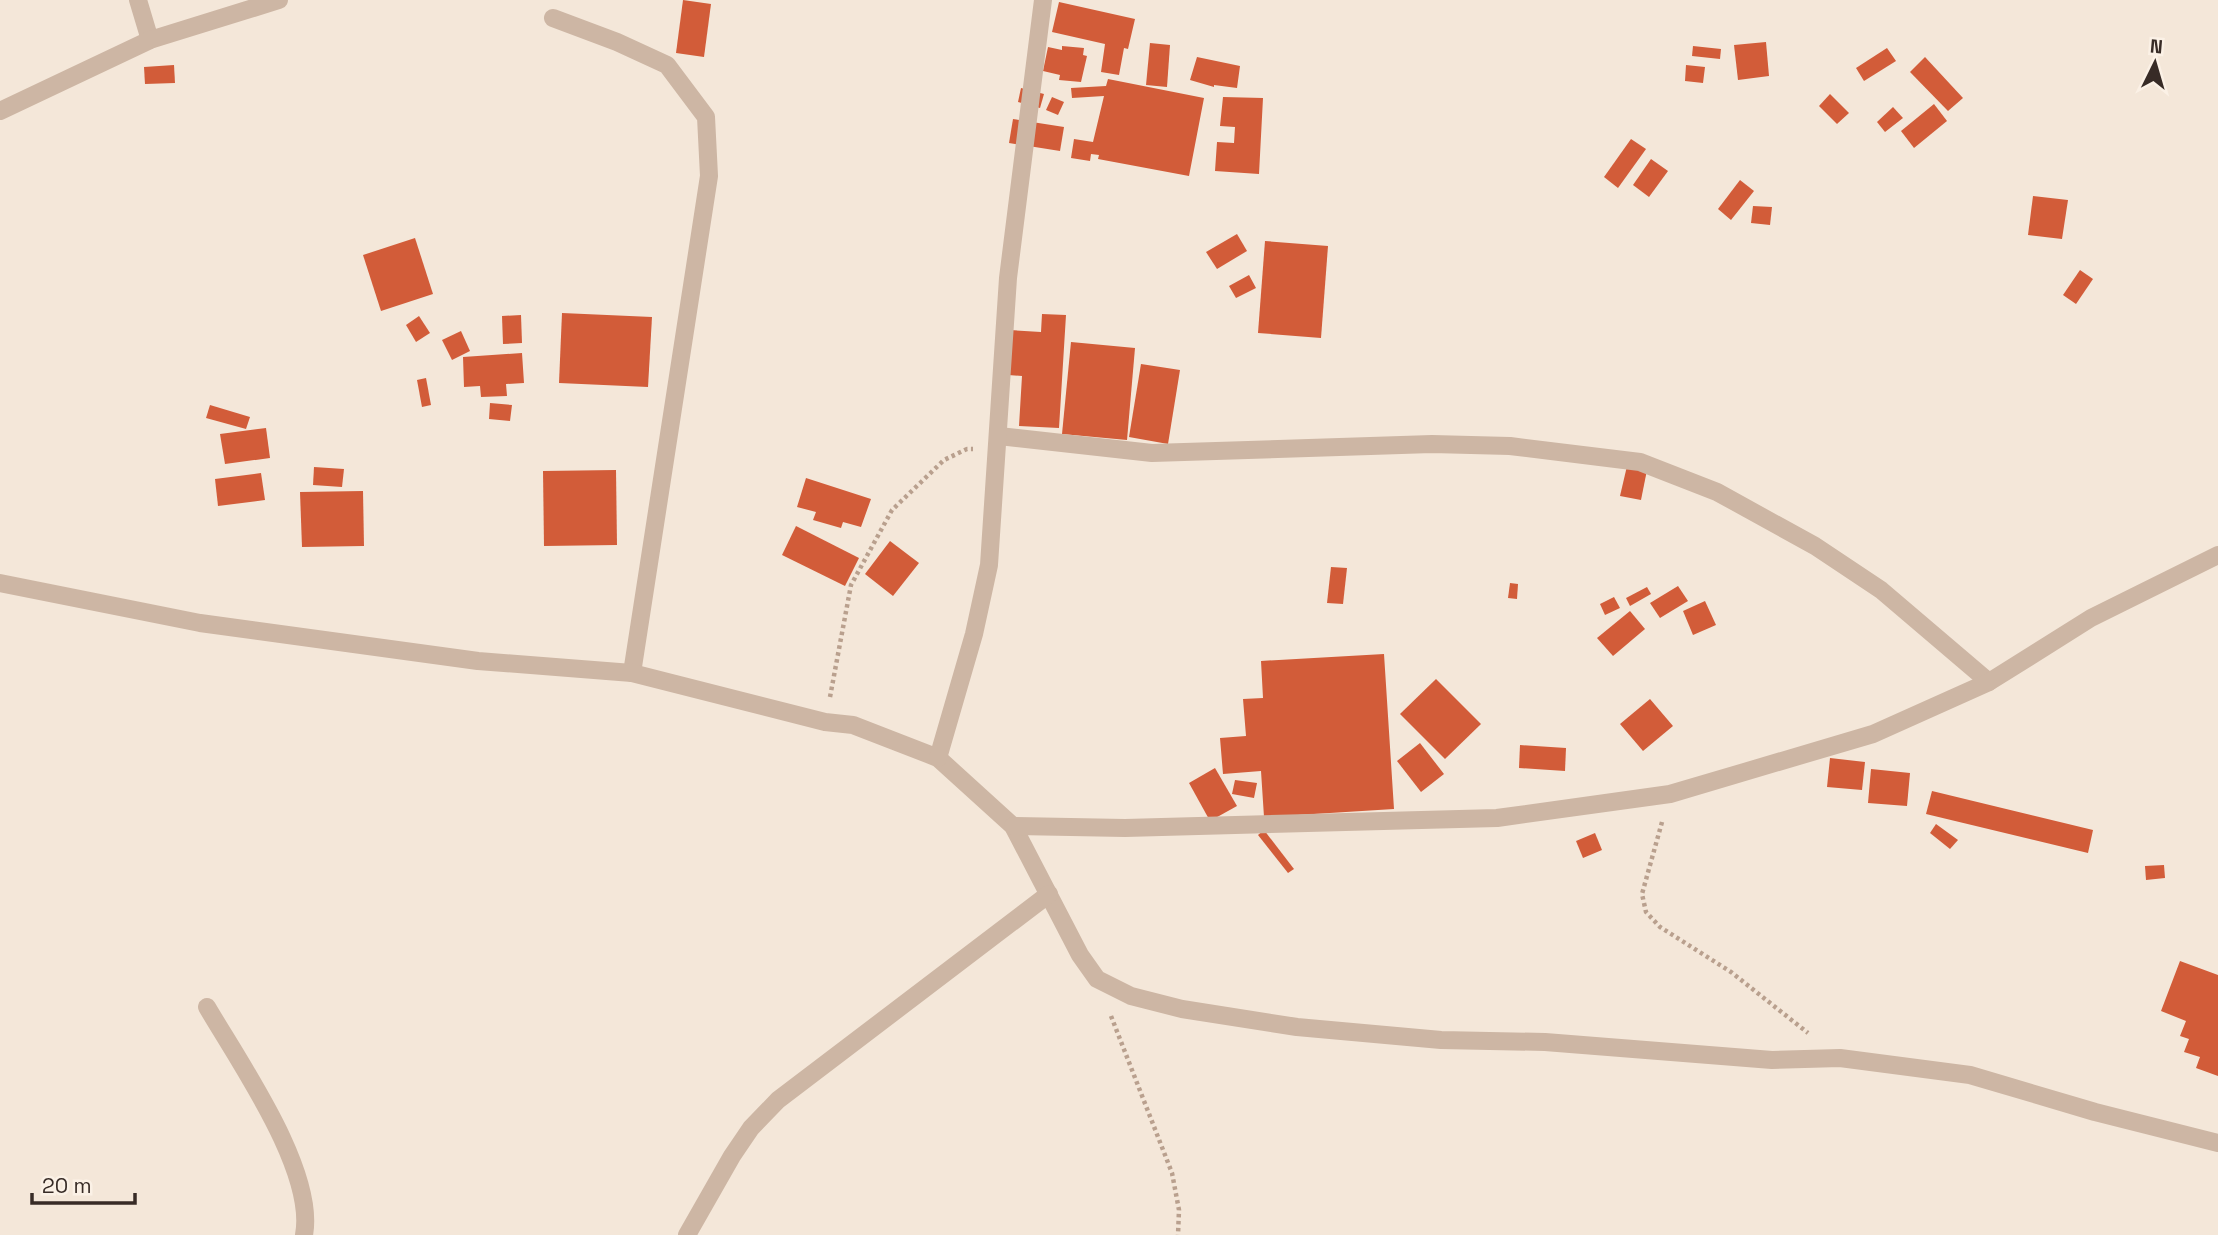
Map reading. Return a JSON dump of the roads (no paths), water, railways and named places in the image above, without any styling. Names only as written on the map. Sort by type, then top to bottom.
[{"type":"street","points":[[138,0],[150,40]]},
{"type":"street","points":[[0,111],[150,40],[279,0]]},
{"type":"street","points":[[938,758],[974,634],[989,565],[1008,278],[1043,0]]},
{"type":"street","points":[[553,18],[617,42],[667,65],[706,117],[709,176],[632,673]]},
{"type":"street","points":[[998,444],[1152,453],[1432,444],[1510,446],[1640,462],[1717,492],[1815,546],[1881,590],[1989,682]]},
{"type":"street","points":[[1013,826],[1125,828],[1497,818],[1670,794],[1872,734],[1989,682],[2091,618],[2218,555]]},
{"type":"street","points":[[0,583],[200,622],[478,661],[632,673],[825,722],[853,725],[938,758],[1013,826],[1080,955],[1097,979],[1131,996],[1182,1009],[1297,1027],[1441,1041],[1545,1042],[1772,1060],[1840,1058],[1970,1075],[2095,1112],[2218,1143]]},
{"type":"street","points":[[687,1235],[732,1156],[751,1128],[778,1100],[1049,894]]},
{"type":"street","points":[[206,1007],[278,1130],[294,1163],[306,1216],[304,1235]]}]
